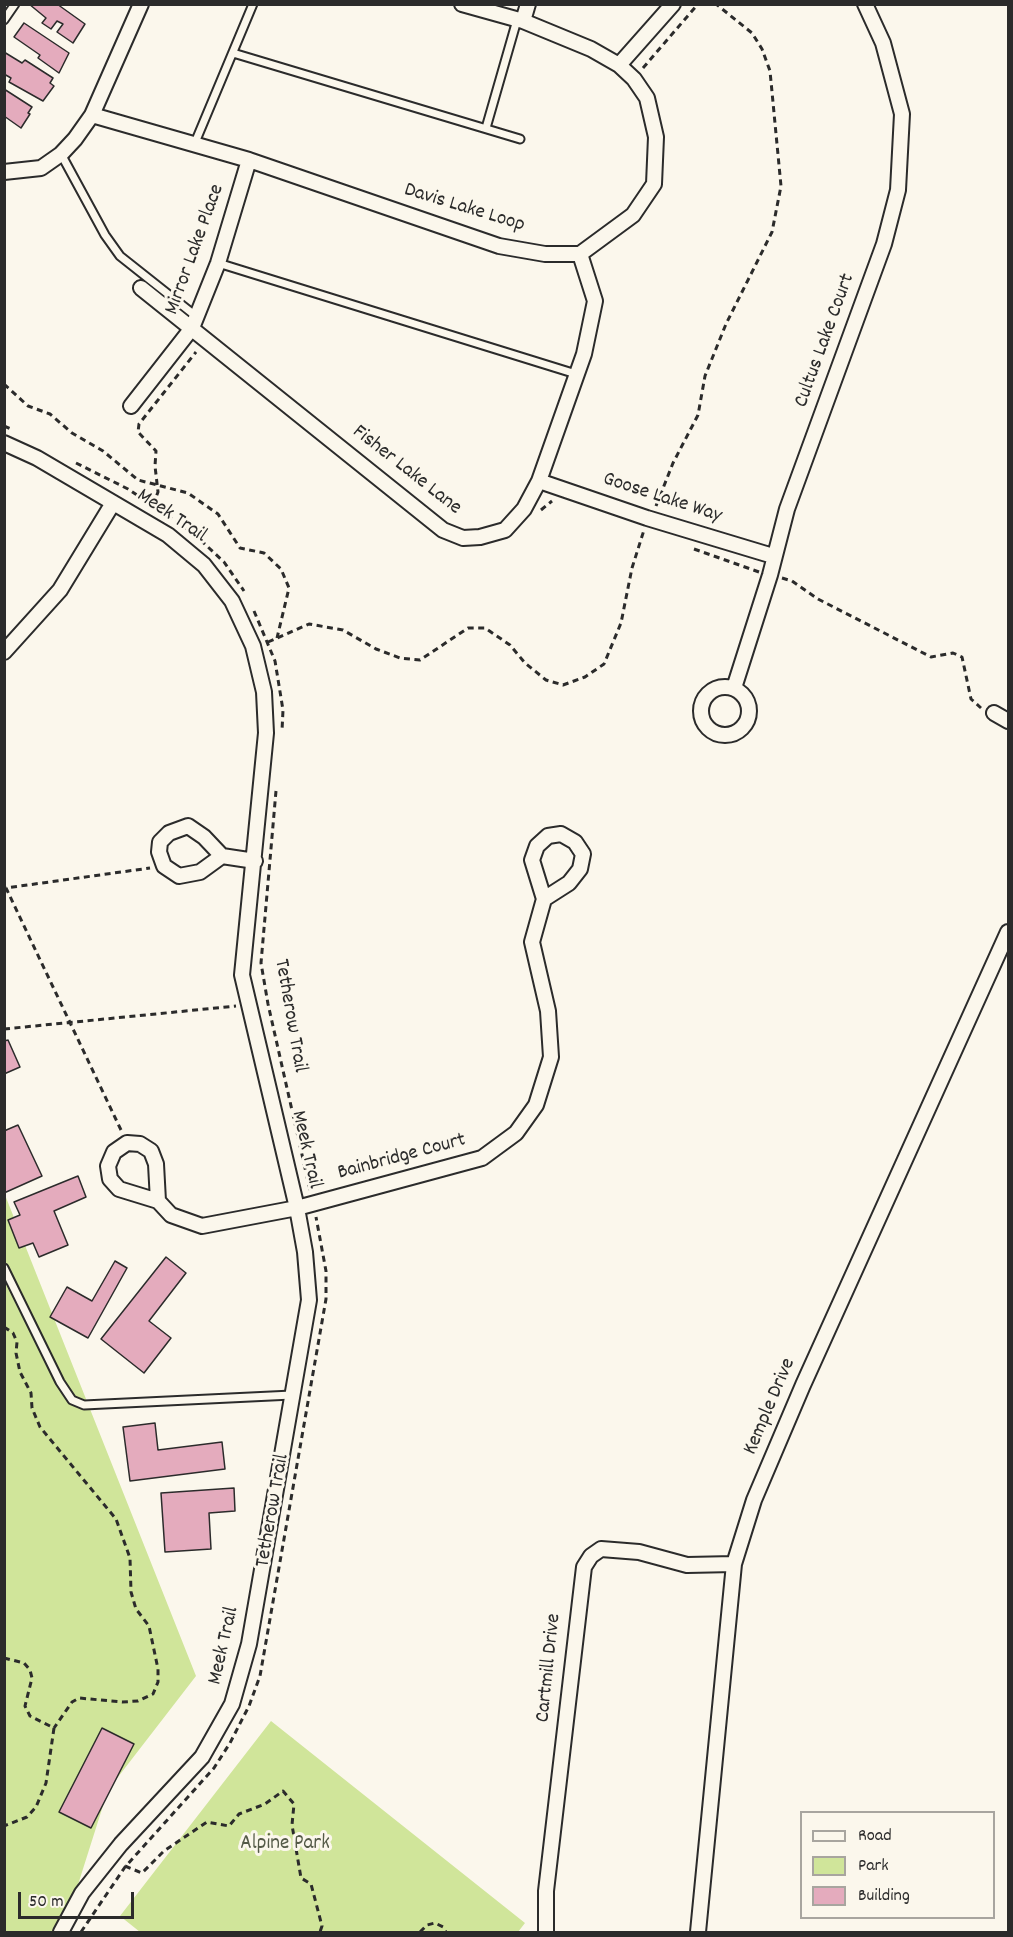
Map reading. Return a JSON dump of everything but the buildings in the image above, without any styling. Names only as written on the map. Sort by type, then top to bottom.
[{"type":"street","points":[[4,172],[41,168],[61,154],[92,115],[141,4]]},
{"type":"street","points":[[462,4],[520,20],[591,49],[619,65],[634,79],[647,98],[656,137],[654,184],[633,215],[580,254]]},
{"type":"street","points":[[520,20],[528,4]]},
{"type":"street","points":[[619,65],[673,4]]},
{"type":"street","name":"Cultus Lake Court","points":[[734,688],[770,575],[773,556],[787,509],[884,244],[898,190],[902,114],[883,43],[865,4]]},
{"type":"street","name":"Davis Lake Loop","points":[[92,115],[249,160],[499,246],[545,254],[580,254]]},
{"type":"street","name":"Mirror Lake Place","points":[[131,406],[195,323],[218,263],[249,160]]},
{"type":"street","name":"Fisher Lake Lane","points":[[141,288],[195,323],[443,530],[463,538],[480,537],[505,530],[524,509],[539,481],[584,354],[595,301],[580,254]]},
{"type":"street","name":"Meek Trail","points":[[4,442],[37,458],[168,535],[204,565],[232,601],[253,646],[264,692],[266,733],[242,975],[297,1208],[305,1252],[309,1300],[249,1644],[232,1704],[202,1757],[108,1860],[82,1893],[61,1932]]},
{"type":"street","name":"Goose Lake Way","points":[[539,481],[645,525],[773,556]]},
{"type":"street","points":[[4,652],[60,590],[113,503]]},
{"type":"street","points":[[994,713],[1008,721]]},
{"type":"street","points":[[222,856],[200,872],[179,876],[164,866],[159,852],[160,842],[169,833],[188,826],[204,837],[222,856],[255,861]]},
{"type":"street","points":[[561,834],[575,842],[583,854],[580,869],[569,883],[544,899],[532,860],[537,846],[548,836],[561,834]]},
{"type":"street","name":"Bainbridge Court","points":[[158,1201],[171,1215],[202,1226],[297,1208],[483,1158],[516,1133],[537,1105],[551,1057],[548,1011],[532,942],[544,899]]},
{"type":"street","name":"Kemple Drive","points":[[698,1932],[734,1564],[754,1500],[798,1395],[1008,932]]},
{"type":"street","points":[[127,1143],[140,1143],[152,1151],[156,1164],[158,1201],[119,1189],[110,1179],[108,1166],[114,1152],[127,1143]]},
{"type":"street","name":"Cartmill Drive","points":[[546,1932],[546,1891],[584,1567],[591,1556],[602,1549],[639,1552],[687,1565],[734,1564]]},
{"type":"lane","points":[[4,20],[15,4]]},
{"type":"lane","points":[[194,145],[253,4]]},
{"type":"lane","points":[[486,128],[520,20]]},
{"type":"lane","points":[[233,52],[520,139]]},
{"type":"lane","name":"Fisher Lake Lane","points":[[61,154],[105,235],[120,256],[195,323]]},
{"type":"lane","points":[[218,263],[576,374]]},
{"type":"lane","points":[[4,1268],[60,1382],[72,1400],[84,1405],[292,1395]]},
{"type":"path","points":[[634,79],[698,4]]},
{"type":"path","points":[[268,642],[309,624],[343,630],[375,649],[400,658],[420,660],[468,628],[485,628],[510,645],[525,663],[546,680],[563,685],[585,677],[604,664],[621,623],[632,568],[645,525],[658,503],[673,463],[698,415],[705,376],[726,324],[772,232],[781,186],[770,71],[762,49],[752,33],[716,4]]},
{"type":"path","points":[[153,505],[158,492],[154,466],[156,451],[138,432],[139,424],[196,352],[182,340]]},
{"type":"path","points":[[4,384],[28,406],[50,414],[72,433],[103,451],[138,480],[188,493],[218,514],[240,548],[264,553],[281,569],[290,588],[277,638]]},
{"type":"path","points":[[4,426],[19,433]]},
{"type":"path","points":[[75,462],[102,474],[193,533],[224,562],[248,599]]},
{"type":"path","points":[[536,517],[546,503],[554,500]]},
{"type":"path","points":[[634,527],[645,525]]},
{"type":"path","points":[[645,525],[654,535]]},
{"type":"path","points":[[686,546],[792,581],[818,599],[931,657],[953,653],[962,657],[972,699],[985,710],[994,713]]},
{"type":"path","points":[[253,609],[268,642],[283,710],[281,733]]},
{"type":"path","name":"Tetherow Trail","points":[[81,1932],[125,1866],[214,1768],[235,1734],[260,1677],[327,1299],[326,1272],[314,1203],[268,1004],[261,963],[276,790]]},
{"type":"path","points":[[127,1143],[6,888],[164,866]]},
{"type":"path","points":[[4,1029],[249,1005]]},
{"type":"path","points":[[4,1327],[13,1333],[17,1342],[16,1353],[20,1372],[32,1393],[32,1408],[40,1427],[116,1519],[130,1558],[133,1601],[149,1626],[158,1669],[158,1682],[153,1694],[138,1701],[122,1702],[79,1698],[72,1702],[54,1728],[46,1782],[36,1807],[27,1816],[4,1826]]},
{"type":"path","points":[[4,1658],[24,1663],[30,1670],[32,1678],[25,1707],[30,1716],[54,1728]]},
{"type":"path","points":[[108,1860],[142,1873],[164,1851],[207,1822],[229,1826],[239,1814],[265,1804],[283,1791],[294,1804],[292,1825],[301,1878],[311,1884],[322,1926],[320,1932]]},
{"type":"path","points":[[420,1932],[427,1925],[435,1923],[443,1927],[446,1932]]},
{"type":"green space","points":[[5,1195],[196,1676],[108,1790],[63,1932],[5,1932]]},
{"type":"green space","name":"Alpine Park","points":[[271,1721],[525,1923],[518,1932],[140,1932],[120,1916]]}]
